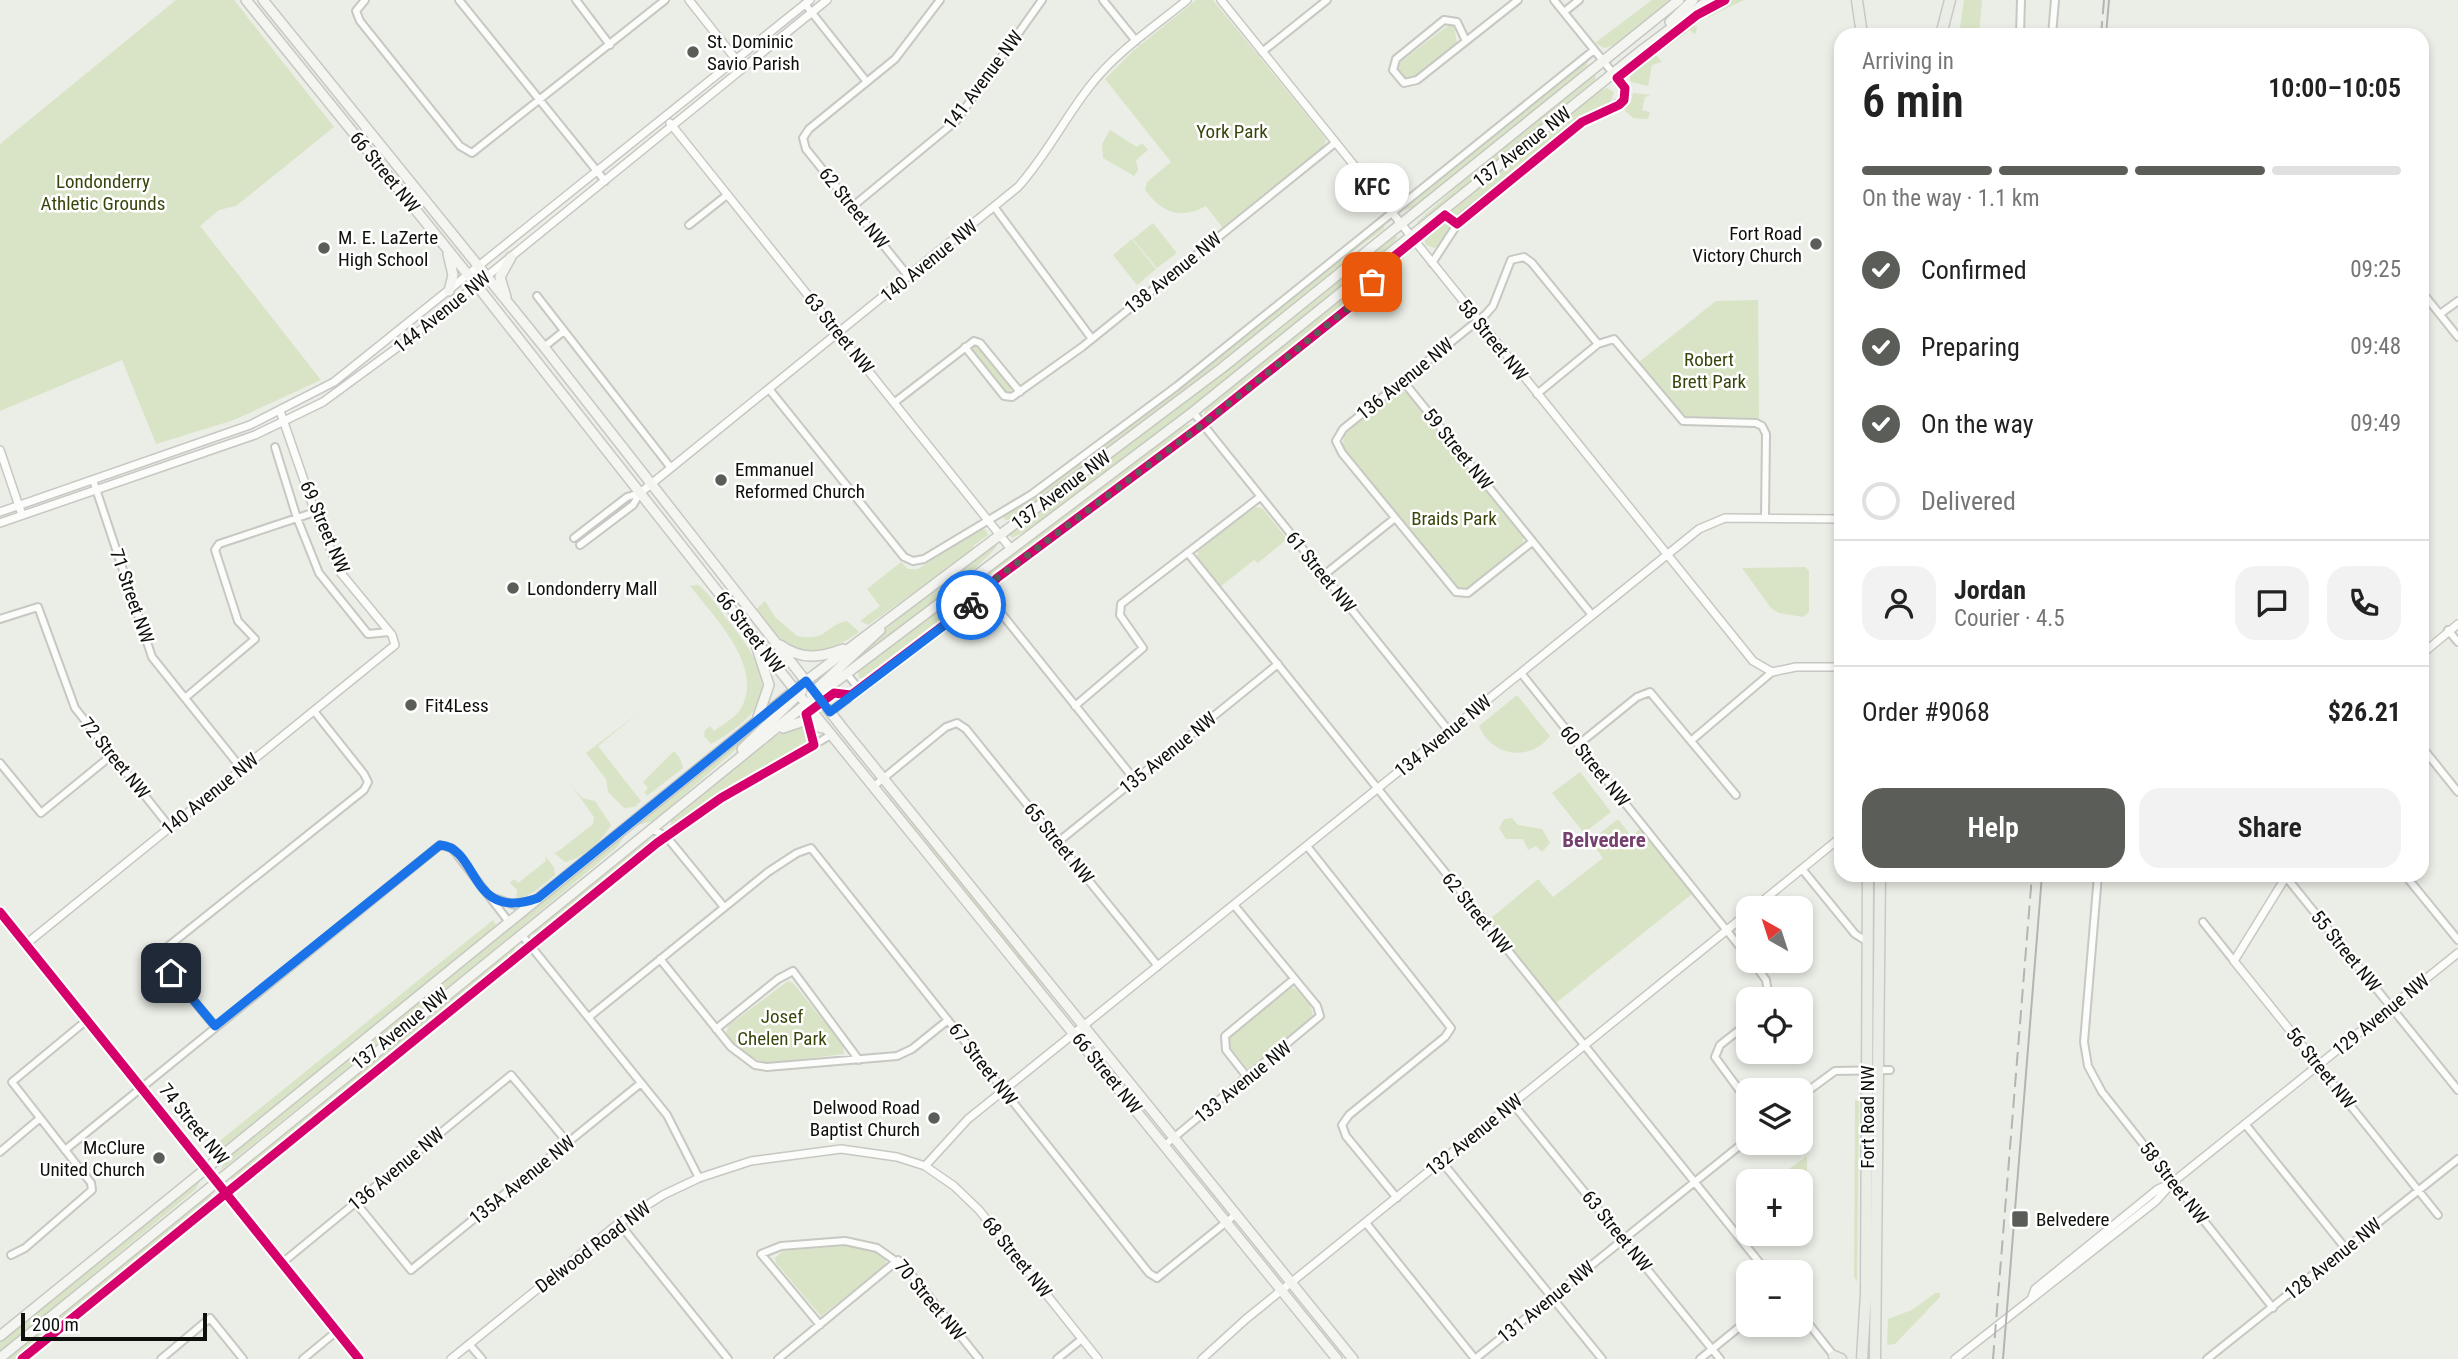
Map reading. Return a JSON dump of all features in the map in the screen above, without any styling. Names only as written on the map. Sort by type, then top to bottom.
[{"type":"main road","name":"66 Street NW","points":[[246,0],[469,276],[797,693],[1337,1359]]},
{"type":"main road","name":"66 Street NW","points":[[263,0],[544,347],[830,712],[1353,1359]]},
{"type":"main road","name":"137 Avenue NW","points":[[806,681],[1223,368],[1679,0]]},
{"type":"main road","points":[[1642,50],[1693,0]]},
{"type":"main road","name":"137 Avenue NW","points":[[0,1358],[806,704],[815,693],[847,674],[1193,412],[1642,50],[1709,0]]},
{"type":"main road","points":[[1943,28],[1950,0]]},
{"type":"main road","points":[[1857,2],[1861,28]]},
{"type":"main road","points":[[447,249],[453,275],[449,291]]},
{"type":"main road","points":[[509,305],[500,277],[511,257]]},
{"type":"main road","points":[[815,693],[896,614]]},
{"type":"main road","points":[[750,634],[763,660],[769,685],[757,721]]},
{"type":"main road","points":[[774,641],[795,654],[815,657],[854,645]]},
{"type":"main road","points":[[714,778],[806,681]]},
{"type":"main road","name":"137 Avenue NW","points":[[0,1336],[757,721],[797,693]]},
{"type":"main road","points":[[769,734],[804,720],[830,734]]},
{"type":"main road","name":"Fort Road NW","points":[[1862,1354],[1868,882]]},
{"type":"main road","name":"Fort Road NW","points":[[1875,1359],[1884,1070],[1880,882]]},
{"type":"main road","points":[[1856,1359],[1862,1354]]},
{"type":"street","points":[[365,0],[356,11],[360,21],[460,146],[469,153],[480,150],[665,0]]},
{"type":"street","points":[[459,0],[604,181]]},
{"type":"street","points":[[576,0],[610,44]]},
{"type":"street","points":[[689,0],[743,68]]},
{"type":"street","name":"144 Avenue NW","points":[[0,523],[285,423],[353,383],[827,0]]},
{"type":"street","points":[[807,2],[812,13],[867,82],[902,52],[940,0]]},
{"type":"street","name":"141 Avenue NW","points":[[852,207],[956,121],[1042,0]]},
{"type":"street","points":[[1103,0],[1136,41]]},
{"type":"street","name":"140 Avenue NW","points":[[580,545],[633,505],[640,493],[769,388],[995,208],[1040,163],[1091,85],[1136,41],[1187,0]]},
{"type":"street","name":"58 Street NW","points":[[1220,0],[1753,661],[1772,672]]},
{"type":"street","points":[[1262,52],[1327,0]]},
{"type":"street","points":[[1466,41],[1457,22],[1444,20],[1396,59],[1394,70],[1404,83],[1414,82],[1466,41],[1518,0]]},
{"type":"street","points":[[1554,0],[1613,74]]},
{"type":"street","points":[[1564,12],[1579,0]]},
{"type":"street","points":[[2020,28],[2021,0]]},
{"type":"street","points":[[2053,28],[2055,0]]},
{"type":"street","name":"144 Avenue NW","points":[[0,512],[250,425],[346,374],[807,2]]},
{"type":"street","name":"137 Avenue NW","points":[[769,388],[904,557],[913,561],[924,559],[1038,490],[1177,386],[1594,50]]},
{"type":"street","name":"137 Avenue NW","points":[[1432,263],[1462,217],[1582,122],[1624,100],[1625,88],[1613,74]]},
{"type":"street","name":"62 Street NW","points":[[867,82],[809,129],[803,138],[806,149],[909,277]]},
{"type":"street","name":"63 Street NW","points":[[665,117],[1012,549]]},
{"type":"street","name":"138 Avenue NW","points":[[965,347],[1007,398],[1020,392],[1092,339],[1335,142]]},
{"type":"street","points":[[690,225],[727,195]]},
{"type":"street","points":[[995,208],[1092,339]]},
{"type":"street","name":"136 Avenue NW","points":[[1395,518],[1342,453],[1336,441],[1343,429],[1493,306],[1506,266],[1511,260],[1524,257],[1598,344]]},
{"type":"street","name":"137 Avenue NW","points":[[830,712],[985,593],[997,578],[1202,425],[1366,294],[1372,282],[1370,270]]},
{"type":"street","points":[[537,296],[671,468]]},
{"type":"street","points":[[2429,301],[2458,337]]},
{"type":"street","points":[[2440,314],[2458,301]]},
{"type":"street","points":[[544,347],[564,331]]},
{"type":"street","points":[[1537,394],[1598,344],[1614,339],[1683,421],[1756,423],[1762,426],[1766,434],[1765,518]]},
{"type":"street","points":[[895,402],[974,341],[980,343],[1020,392]]},
{"type":"street","name":"59 Street NW","points":[[1403,381],[1592,615]]},
{"type":"street","name":"69 Street NW","points":[[280,411],[314,512],[340,572],[389,632],[395,645]]},
{"type":"street","name":"61 Street NW","points":[[1193,412],[1449,731]]},
{"type":"street","name":"69 Street NW","points":[[275,447],[297,518],[319,573],[368,634],[389,632]]},
{"type":"street","points":[[0,450],[22,515]]},
{"type":"street","name":"71 Street NW","points":[[93,480],[152,657],[241,768]]},
{"type":"street","name":"140 Avenue NW","points":[[574,538],[626,497],[640,493]]},
{"type":"street","points":[[1075,706],[1143,648],[1119,609],[1126,598],[1261,497]]},
{"type":"street","points":[[185,698],[255,639],[238,621],[215,550],[219,544],[314,512]]},
{"type":"street","points":[[1324,575],[1395,518],[1450,586],[1462,595],[1532,542]]},
{"type":"street","name":"134 Avenue NW","points":[[1075,1033],[1592,615],[1714,521],[1765,518],[1834,519]]},
{"type":"street","name":"62 Street NW","points":[[1188,553],[1758,1260]]},
{"type":"street","points":[[985,593],[1135,780]]},
{"type":"street","name":"72 Street NW","points":[[0,619],[38,607],[75,708],[169,826]]},
{"type":"street","points":[[2429,648],[2458,624]]},
{"type":"street","points":[[2448,630],[2458,642]]},
{"type":"street","name":"140 Avenue NW","points":[[26,944],[395,645]]},
{"type":"street","name":"135 Avenue NW","points":[[1058,842],[1278,664]]},
{"type":"street","points":[[1692,740],[1772,672],[1796,667],[1834,667]]},
{"type":"street","name":"60 Street NW","points":[[1521,673],[1736,942]]},
{"type":"street","points":[[847,674],[859,689]]},
{"type":"street","points":[[1579,744],[1637,697],[1650,692],[1736,795]]},
{"type":"street","points":[[215,1026],[156,956],[364,790],[368,782],[314,710]]},
{"type":"street","name":"65 Street NW","points":[[883,778],[946,727],[957,723],[966,729],[1158,966]]},
{"type":"street","name":"137 Avenue NW","points":[[22,1359],[666,836],[721,798],[830,734]]},
{"type":"street","points":[[0,762],[41,813],[112,755]]},
{"type":"street","points":[[2429,756],[2458,792]]},
{"type":"street","points":[[874,786],[883,778]]},
{"type":"street","points":[[663,818],[666,836]]},
{"type":"street","points":[[589,1017],[724,907],[666,836],[651,829]]},
{"type":"street","points":[[1769,896],[1834,844]]},
{"type":"street","points":[[65,1150],[434,849],[445,845],[452,848],[509,922]]},
{"type":"street","points":[[1307,846],[1451,1028],[1445,1037],[1349,1115],[1342,1125],[1346,1136],[1396,1198]]},
{"type":"street","name":"67 Street NW","points":[[724,907],[768,872],[797,853],[811,848],[1149,1273],[1157,1278],[1227,1222]]},
{"type":"street","points":[[1802,869],[1855,934],[1868,942]]},
{"type":"street","name":"58 Street NW","points":[[2097,882],[2085,1053],[2098,1086],[2273,1308]]},
{"type":"street","points":[[2234,961],[2283,882]]},
{"type":"street","name":"55 Street NW","points":[[2292,882],[2458,1090]]},
{"type":"street","points":[[2410,882],[2458,940]]},
{"type":"street","name":"137 Avenue NW","points":[[489,895],[502,903],[514,905],[538,898]]},
{"type":"street","points":[[1234,905],[1294,979],[1225,1036],[1226,1050],[1248,1078]]},
{"type":"street","name":"74 Street NW","points":[[0,912],[359,1359]]},
{"type":"street","name":"56 Street NW","points":[[2203,922],[2438,1215]]},
{"type":"street","name":"132 Avenue NW","points":[[1202,1359],[1291,1283],[1736,923]]},
{"type":"street","points":[[521,934],[675,1127],[699,1178]]},
{"type":"street","name":"129 Avenue NW","points":[[1955,1359],[2032,1297],[2035,1289],[2158,1189],[2173,1182],[2458,953]]},
{"type":"street","points":[[660,959],[739,1056],[767,1067],[897,1056],[912,1049],[948,1020]]},
{"type":"street","points":[[716,1029],[778,979],[793,971],[859,1060]]},
{"type":"street","name":"133 Avenue NW","points":[[1165,1145],[1320,1016],[1317,1006],[1294,979]]},
{"type":"street","points":[[11,1255],[25,1248],[91,1194],[93,1186],[12,1082],[88,1020]]},
{"type":"street","points":[[1736,1032],[1720,1045],[1715,1057],[1736,1086]]},
{"type":"street","points":[[925,1166],[960,1126],[1075,1033]]},
{"type":"street","points":[[1813,1087],[1835,1071],[1884,1070]]},
{"type":"street","name":"136 Avenue NW","points":[[282,1263],[510,1075],[568,1143]]},
{"type":"street","name":"135A Avenue NW","points":[[356,1203],[411,1270],[641,1083]]},
{"type":"street","name":"63 Street NW","points":[[1513,1104],[1720,1359]]},
{"type":"street","points":[[0,1152],[39,1119]]},
{"type":"street","points":[[2245,1124],[2346,1249]]},
{"type":"street","name":"131 Avenue NW","points":[[1475,1359],[1736,1149]]},
{"type":"street","name":"Delwood Road NW","points":[[451,1359],[619,1223],[663,1195],[699,1178],[751,1161],[829,1150],[876,1152],[925,1166]]},
{"type":"street","name":"128 Avenue NW","points":[[2207,1359],[2458,1159]]},
{"type":"street","points":[[1442,1161],[1602,1359]]},
{"type":"street","name":"68 Street NW","points":[[925,1166],[954,1186],[979,1210],[1098,1359]]},
{"type":"street","points":[[1227,1222],[1235,1215]]},
{"type":"street","points":[[619,1223],[728,1359]]},
{"type":"street","points":[[1366,1223],[1475,1359]]},
{"type":"street","name":"70 Street NW","points":[[820,1325],[761,1254],[781,1247],[845,1241],[870,1245],[898,1260],[979,1359]]},
{"type":"street","points":[[778,1359],[898,1260]]},
{"type":"street","points":[[161,1359],[210,1318],[243,1359]]},
{"type":"street","points":[[1813,1329],[1837,1358]]},
{"type":"street","points":[[1700,1359],[1736,1330]]},
{"type":"street","points":[[303,1359],[337,1331]]},
{"type":"street","points":[[1058,1359],[1082,1339]]},
{"type":"street","points":[[470,1344],[482,1359]]},
{"type":"green space","name":"Londonderry Athletic Grounds","points":[[176,0],[234,0],[334,127],[236,206],[219,210],[200,226],[321,380],[234,420],[156,444],[122,360],[0,411],[0,144]]},
{"type":"green space","name":"York Park","points":[[1196,0],[1213,0],[1326,139],[1324,147],[1223,228],[1206,206],[1188,213],[1172,212],[1158,204],[1145,190],[1147,182],[1171,162],[1105,79],[1133,51]]},
{"type":"green space","points":[[1652,0],[1673,0],[1616,45],[1604,48],[1595,43]]},
{"type":"green space","points":[[1720,0],[1744,0],[1700,21],[1694,26],[1697,27],[1696,33],[1690,30],[1663,50],[1659,42],[1699,11]]},
{"type":"green space","points":[[1964,0],[1982,0],[1980,28],[1960,28]]},
{"type":"green space","points":[[1450,24],[1454,27],[1457,43],[1413,79],[1405,78],[1397,69],[1398,64]]},
{"type":"green space","points":[[1652,50],[1662,62],[1652,65],[1648,86],[1631,82],[1628,70]]},
{"type":"green space","points":[[1588,60],[1587,66],[1569,82],[1414,207],[1402,211]]},
{"type":"green space","points":[[1595,74],[1596,79],[1426,220],[1416,223],[1497,151]]},
{"type":"green space","points":[[1607,88],[1614,92],[1610,103],[1578,119],[1471,204],[1456,219],[1438,246],[1434,248],[1426,245],[1423,235],[1597,92]]},
{"type":"green space","points":[[1633,93],[1651,95],[1645,97],[1642,110],[1650,112],[1648,119],[1633,118],[1624,110],[1631,102]]},
{"type":"green space","points":[[1110,130],[1137,147],[1142,143],[1148,150],[1136,160],[1138,170],[1134,176],[1103,158],[1102,144]]},
{"type":"green space","points":[[1153,223],[1177,253],[1157,268],[1133,239]]},
{"type":"green space","points":[[1385,223],[1384,229],[1352,252],[1354,256],[1177,396],[1013,520],[1005,520],[1003,516],[1166,399]]},
{"type":"green space","points":[[1394,236],[1398,237],[1393,243],[1215,389],[1030,529],[1012,538],[1009,534]]},
{"type":"green space","points":[[1132,239],[1156,269],[1137,285],[1113,255]]},
{"type":"green space","points":[[1360,283],[1363,287],[1355,298],[1209,416],[1204,415],[1206,407]]},
{"type":"green space","name":"Robert Brett Park","points":[[1758,300],[1759,418],[1685,417],[1639,362],[1716,301]]},
{"type":"green space","points":[[973,345],[978,346],[1012,388],[1010,392],[1005,392],[973,351]]},
{"type":"green space","name":"Braids Park","points":[[1397,391],[1406,392],[1523,537],[1523,544],[1468,588],[1462,590],[1454,586],[1342,446],[1345,434]]},
{"type":"green space","points":[[1192,424],[1193,428],[987,582],[972,599],[866,678],[859,678],[858,670],[1180,426]]},
{"type":"green space","points":[[1254,507],[1262,508],[1287,539],[1258,563],[1254,560],[1220,587],[1197,558],[1198,551]]},
{"type":"green space","points":[[981,529],[986,530],[988,535],[973,546],[975,549],[868,625],[860,621],[880,606],[867,589],[901,562],[908,569],[918,569]]},
{"type":"green space","points":[[997,544],[991,553],[948,591],[821,684],[907,611]]},
{"type":"green space","points":[[1805,567],[1809,571],[1809,612],[1803,617],[1779,613],[1771,608],[1742,568]]},
{"type":"green space","points":[[698,585],[711,597],[745,642],[761,675],[762,690],[758,704],[733,730],[711,744],[704,736],[705,730],[710,726],[714,731],[738,713],[746,694],[747,677],[734,644],[690,586]]},
{"type":"green space","points":[[765,601],[775,617],[797,636],[815,637],[847,621],[859,632],[827,649],[814,652],[802,650],[779,637],[754,611]]},
{"type":"green space","points":[[1517,695],[1550,736],[1532,750],[1512,752],[1493,744],[1479,726]]},
{"type":"green space","points":[[791,701],[655,820],[635,826],[778,709]]},
{"type":"green space","points":[[641,711],[598,746],[641,801],[635,807],[624,808],[608,792],[606,779],[586,753]]},
{"type":"green space","points":[[805,723],[818,731],[815,738],[671,827],[671,821],[689,807],[687,804],[744,758],[775,736]]},
{"type":"green space","points":[[674,751],[683,768],[647,796],[644,792],[648,788],[643,782]]},
{"type":"green space","points":[[1580,772],[1611,812],[1584,833],[1552,793]]},
{"type":"green space","points":[[570,783],[582,798],[595,801],[611,825],[591,848],[565,862],[552,851],[556,853],[593,824],[594,817]]},
{"type":"green space","points":[[885,787],[1051,993],[1034,977],[886,792]]},
{"type":"green space","points":[[1512,818],[1518,825],[1542,829],[1550,843],[1542,852],[1536,846],[1528,850],[1523,839],[1506,839],[1499,828],[1504,819]]},
{"type":"green space","points":[[1618,819],[1631,836],[1640,829],[1692,894],[1556,1003],[1489,920],[1538,879],[1553,897],[1603,858],[1590,841]]},
{"type":"green space","points":[[655,835],[654,841],[539,934],[533,935],[535,928]]},
{"type":"green space","points":[[621,836],[624,837],[617,847],[477,964],[221,1170],[224,1162],[274,1118]]},
{"type":"green space","points":[[545,856],[554,867],[555,875],[534,892],[516,901],[517,890],[510,883],[514,879],[518,883],[546,861]]},
{"type":"green space","points":[[493,920],[496,925],[494,928],[211,1157],[208,1152],[211,1148]]},
{"type":"green space","points":[[514,946],[516,952],[234,1182],[229,1177]]},
{"type":"green space","name":"Josef Chelen Park","points":[[788,981],[793,983],[843,1045],[844,1054],[768,1063],[746,1056],[726,1035],[728,1026]]},
{"type":"green space","points":[[1291,987],[1306,1000],[1313,1018],[1248,1069],[1230,1047],[1230,1037]]},
{"type":"green space","points":[[1855,1100],[1859,1100],[1857,1282],[1854,1276]]},
{"type":"green space","points":[[1807,1156],[1807,1169],[1789,1169]]},
{"type":"green space","points":[[200,1181],[196,1189],[0,1352],[0,1341]]},
{"type":"green space","points":[[210,1194],[213,1198],[211,1200],[16,1359],[5,1359]]},
{"type":"green space","points":[[844,1246],[865,1248],[885,1256],[886,1265],[821,1316],[776,1263],[775,1258],[783,1251]]},
{"type":"green space","points":[[1935,1293],[1940,1293],[1940,1297],[1895,1344],[1887,1345],[1888,1319],[1912,1310]]},
{"type":"tram line","points":[[2107,28],[2109,0]]},
{"type":"tram line","points":[[2003,1359],[2041,882]]},
{"type":"railway","points":[[2102,28],[2104,0]]},
{"type":"railway","points":[[1993,1359],[2031,882]]},
{"type":"cycle path","points":[[22,1359],[657,843],[721,798],[814,745],[806,714],[834,693],[851,695],[977,600],[997,578],[1202,425],[1366,294],[1379,279],[1381,267],[1445,215],[1457,224],[1582,122],[1619,105],[1624,100],[1625,88],[1617,78],[1697,15],[1725,0]]},
{"type":"cycle path","points":[[0,912],[359,1359]]},
{"type":"way so far","points":[[971,605],[997,578],[1202,425],[1366,294],[1372,282]]},
{"type":"place","name":"St. Dominic Savio Parish","points":[[693,52]]},
{"type":"place","name":"Fort Road Victory Church","points":[[1816,244]]},
{"type":"place","name":"M. E. LaZerte High School","points":[[324,248]]},
{"type":"place","name":"KFC","points":[[1372,282]]},
{"type":"place","name":"Emmanuel Reformed Church","points":[[721,480]]},
{"type":"place","name":"Londonderry Mall","points":[[513,588]]},
{"type":"place","name":"Fit4Less","points":[[411,705]]},
{"type":"place","name":"Delwood Road Baptist Church","points":[[934,1118]]},
{"type":"place","name":"McClure United Church","points":[[159,1158]]},
{"type":"place","name":"Belvedere","points":[[2020,1219]]},
{"type":"district","name":"Belvedere","points":[[1604,840]]},
{"type":"route","points":[[171,973],[215,1026],[440,845],[452,848],[489,895],[502,903],[523,904],[538,898],[806,681],[830,712],[971,605]]}]
